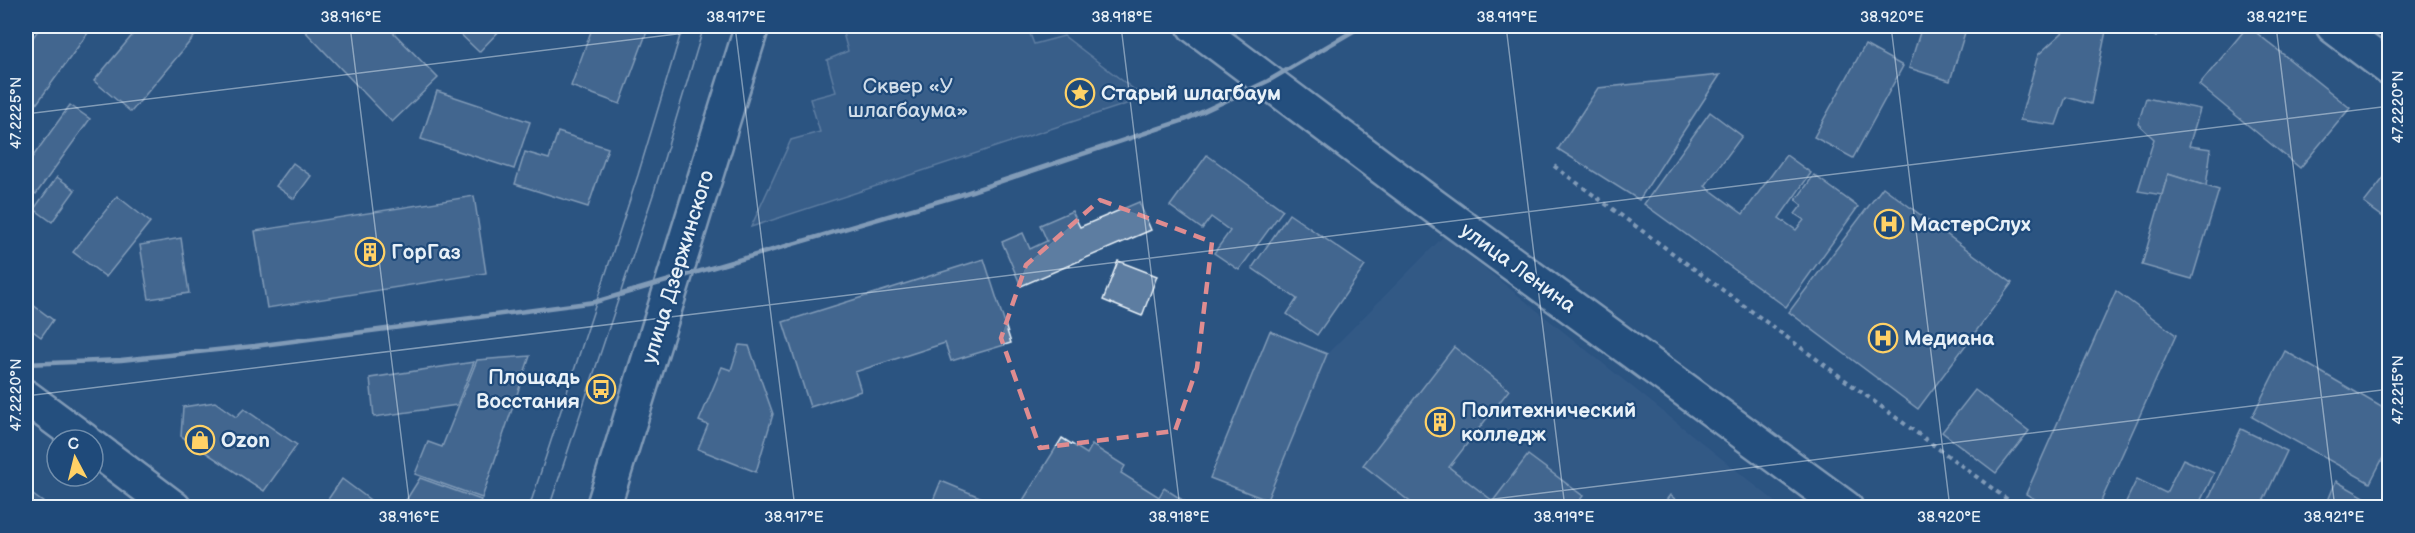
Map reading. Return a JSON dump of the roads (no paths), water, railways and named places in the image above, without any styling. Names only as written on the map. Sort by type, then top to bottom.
[{"type":"main road","name":"улица Дзержинского","points":[[603,507],[752,26]]},
{"type":"main road","name":"улица Ленина","points":[[1194,26],[1420,196],[1846,507]]},
{"type":"main road","points":[[2333,26],[2390,69]]},
{"type":"main road","points":[[26,397],[68,428]]},
{"type":"main road","points":[[105,456],[174,507]]},
{"type":"tram line","points":[[529,508],[638,175],[683,26]]},
{"type":"tram line","points":[[549,508],[654,192],[704,26]]},
{"type":"railway","points":[[26,364],[121,360],[255,346],[595,302],[960,195],[1187,119],[1268,81],[1362,26]]},
{"type":"place","name":"Старый шлагбаум","points":[[1080,93]]},
{"type":"place","name":"МастерСлух","points":[[1889,224]]},
{"type":"place","name":"ГорГаз","points":[[370,252]]},
{"type":"place","name":"Медиана","points":[[1883,338]]},
{"type":"place","name":"Площадь Восстания","points":[[601,389]]},
{"type":"place","name":"Политехнический колледж","points":[[1440,422]]},
{"type":"place","name":"Ozon","points":[[200,440]]},
{"type":"park label","name":"Сквер «У шлагбаума»","points":[[908,98]]}]
